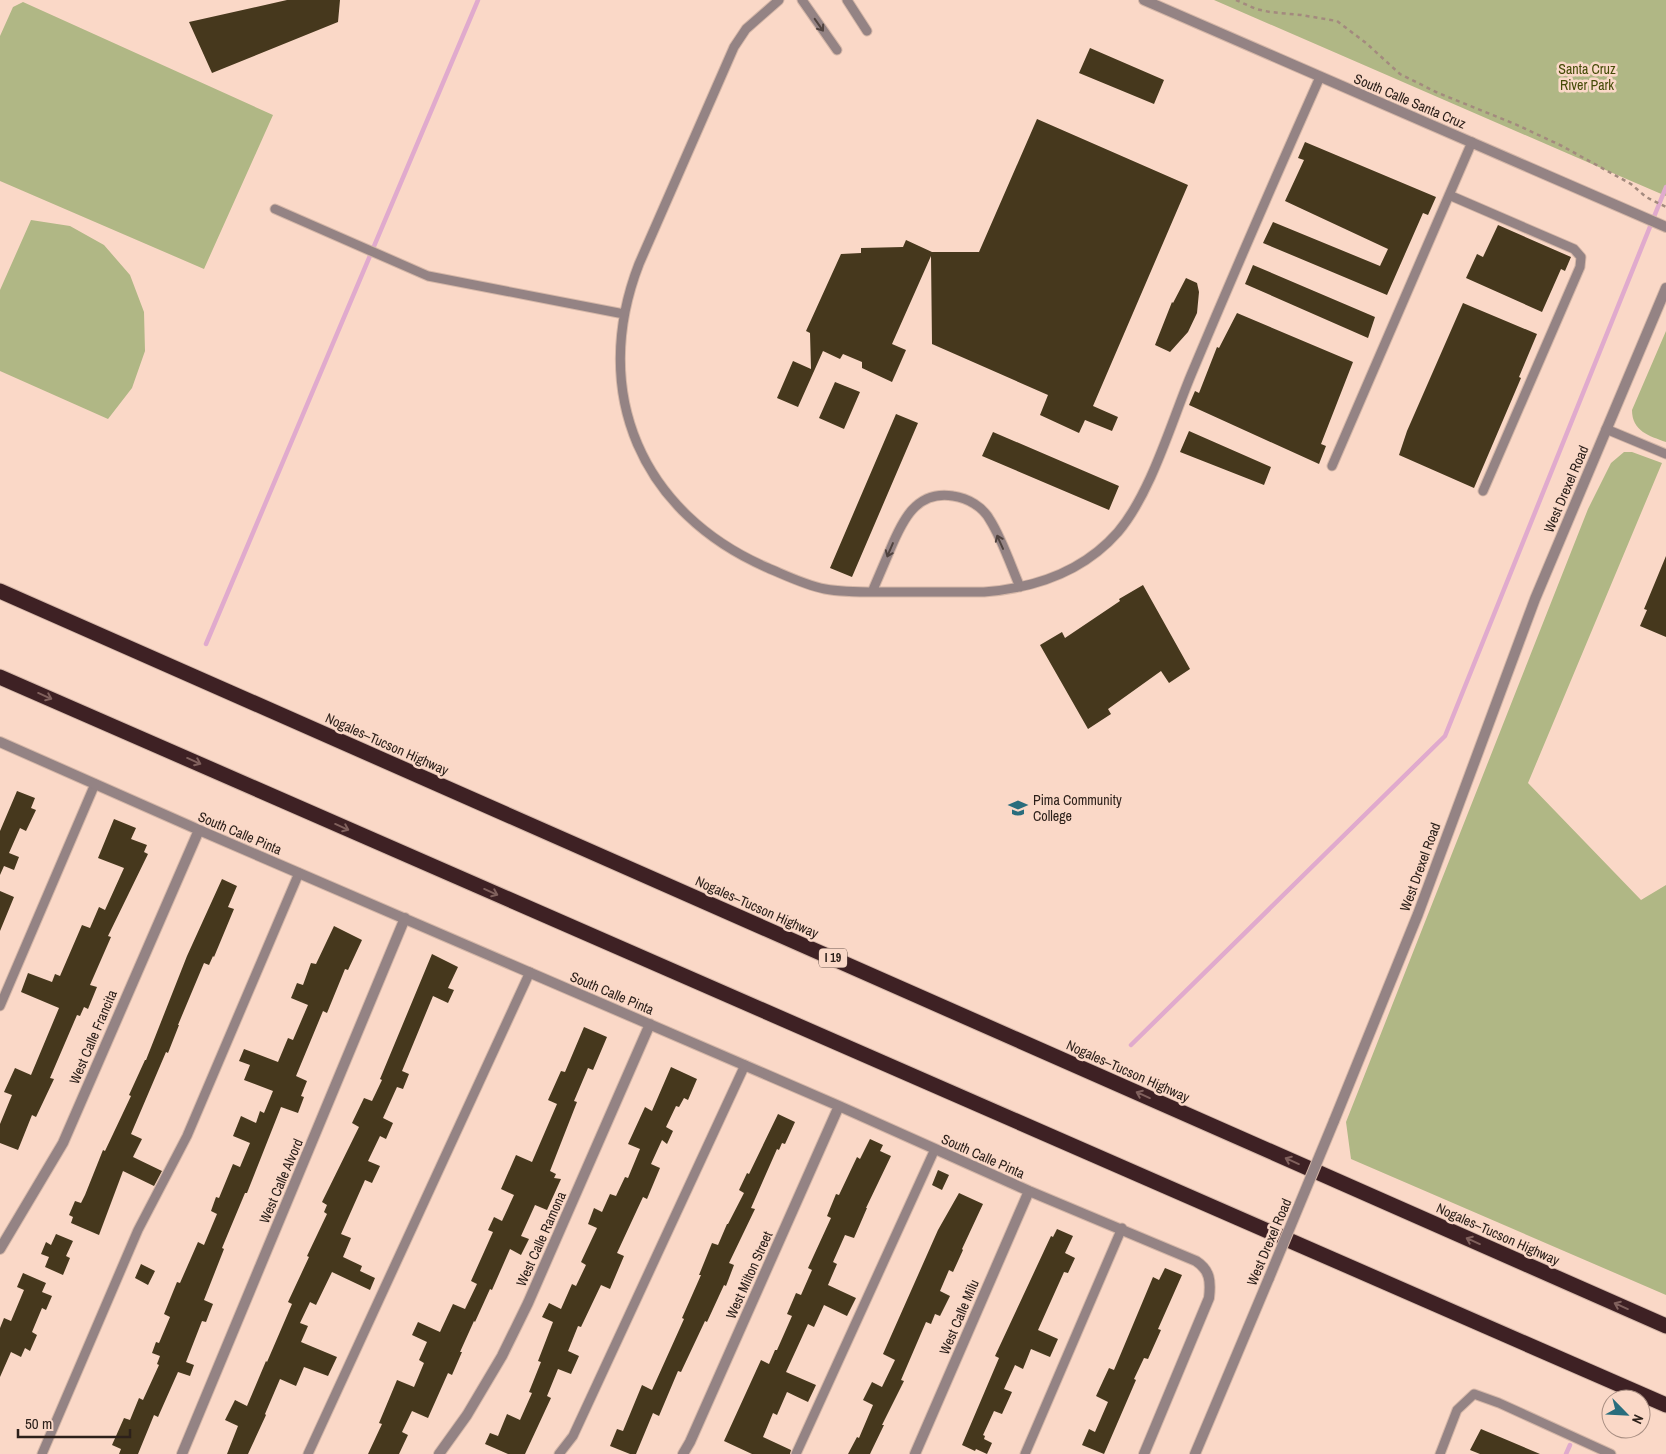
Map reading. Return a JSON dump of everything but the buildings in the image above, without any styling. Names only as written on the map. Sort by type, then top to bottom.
[{"type":"highway","name":"Nogales–Tucson Highway","points":[[0,591],[1666,1326]]},
{"type":"highway","points":[[0,677],[1666,1406]]},
{"type":"street","name":"South Calle Santa Cruz","points":[[1144,0],[1664,226]]},
{"type":"street","name":"West Drexel Road","points":[[1195,1454],[1334,1121],[1414,922],[1532,607],[1666,288]]},
{"type":"street","name":"South Calle Pinta","points":[[0,742],[198,830],[746,1065],[1028,1191],[1196,1261],[1204,1266],[1209,1274],[1211,1285],[1209,1298],[1144,1454]]},
{"type":"street","name":"West Calle Francita","points":[[0,1249],[63,1143],[198,830]]},
{"type":"street","name":"West Calle Alvord","points":[[182,1454],[405,918]]},
{"type":"street","name":"West Calle Ramona","points":[[439,1454],[467,1415],[502,1356],[528,1303],[650,1024]]},
{"type":"street","name":"West Milton Street","points":[[683,1454],[839,1106]]},
{"type":"street","name":"West Calle Milu","points":[[915,1454],[1028,1191]]},
{"type":"lane","points":[[779,0],[746,29],[734,47],[639,264],[624,314],[620,362],[627,412],[637,443],[648,466],[672,500],[693,522],[718,542],[757,564],[793,579],[838,591],[984,592],[1020,587],[1051,578],[1075,567],[1108,541],[1125,523],[1152,473],[1208,335],[1320,77]]},
{"type":"lane","points":[[802,0],[836,50]]},
{"type":"lane","points":[[847,0],[867,30]]},
{"type":"lane","points":[[1332,466],[1472,142]]},
{"type":"lane","points":[[1449,195],[1574,249],[1581,257],[1580,267],[1483,491]]},
{"type":"lane","points":[[275,209],[428,276],[624,314]]},
{"type":"lane","points":[[1606,429],[1666,454]]},
{"type":"lane","points":[[872,592],[901,525],[910,512],[932,496],[946,494],[959,496],[971,502],[991,520],[1020,587]]},
{"type":"lane","points":[[0,1006],[95,784]]},
{"type":"lane","points":[[42,1454],[138,1230],[188,1136],[299,873]]},
{"type":"lane","points":[[308,1454],[530,972]]},
{"type":"lane","points":[[559,1454],[572,1436],[746,1065]]},
{"type":"lane","points":[[796,1454],[935,1149]]},
{"type":"lane","points":[[1025,1454],[1122,1229]]},
{"type":"lane","points":[[1440,1454],[1457,1410],[1474,1394],[1499,1403],[1611,1454]]},
{"type":"path","points":[[1236,0],[1256,9],[1270,12],[1337,21],[1366,43],[1400,74],[1438,93],[1515,124],[1562,146],[1623,180],[1646,197],[1666,208]]},
{"type":"green space","name":"Santa Cruz River Park","points":[[1214,0],[1666,0],[1666,196],[1608,171]]},
{"type":"green space","points":[[23,2],[273,115],[204,269],[0,181],[0,36],[13,7]]},
{"type":"green space","points":[[31,220],[70,226],[104,245],[130,275],[144,312],[145,351],[132,388],[108,419],[0,371],[0,290]]},
{"type":"green space","points":[[1666,331],[1666,442],[1648,435],[1638,428],[1632,410]]},
{"type":"green space","points":[[1624,452],[1632,452],[1662,463],[1528,783],[1641,900],[1666,885],[1666,1295],[1351,1159],[1346,1122],[1588,509],[1611,463]]},
{"type":"waterway","points":[[206,644],[478,0]]},
{"type":"waterway","points":[[1131,1045],[1445,736],[1666,187]]},
{"type":"waterway","points":[[1566,1454],[1570,1445]]},
{"type":"place","name":"Pima Community College","points":[[1018,808]]}]
